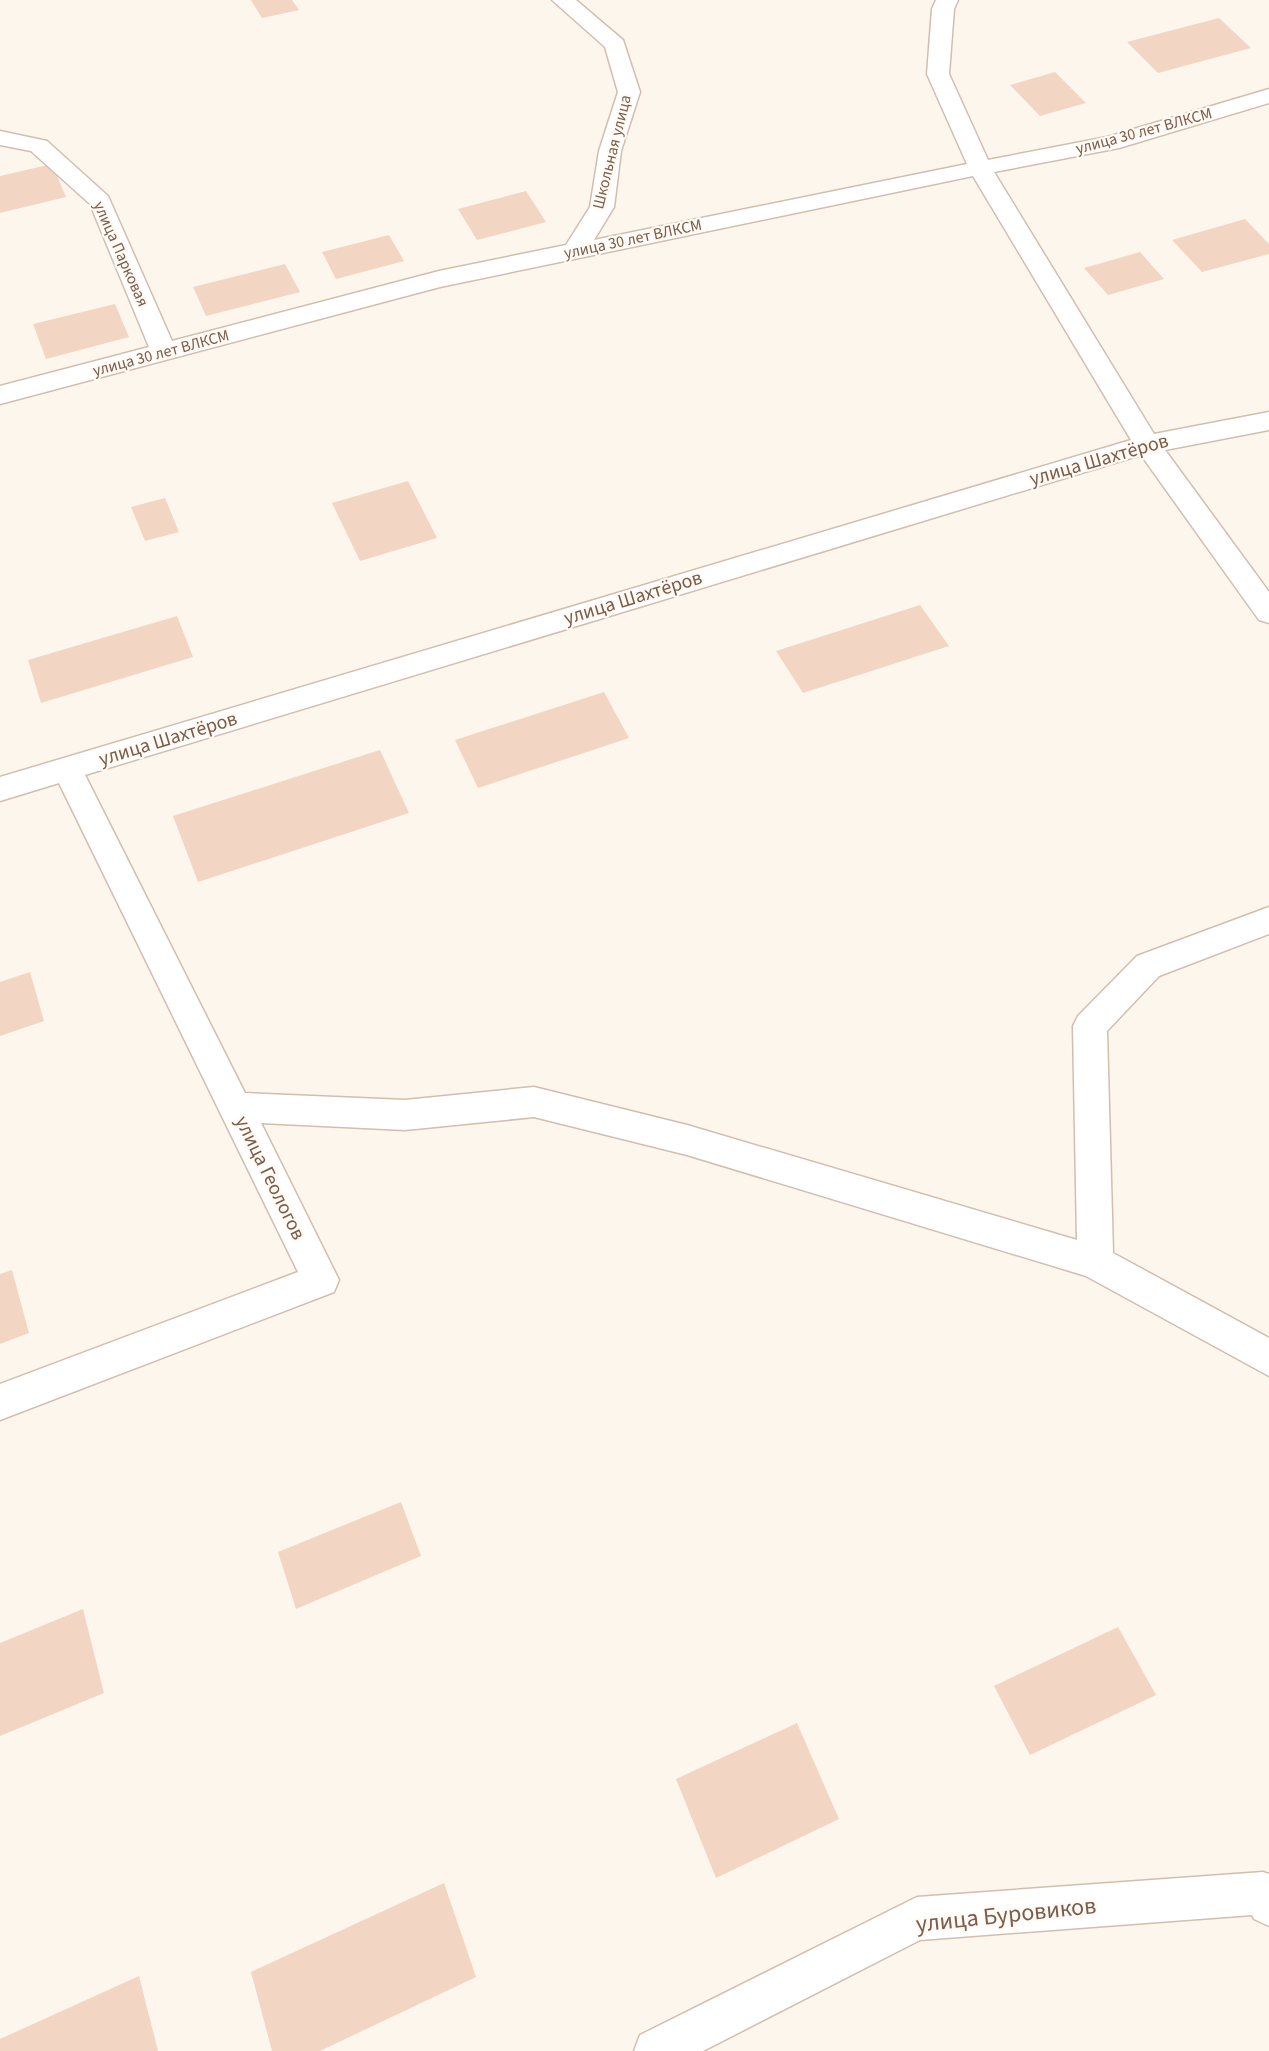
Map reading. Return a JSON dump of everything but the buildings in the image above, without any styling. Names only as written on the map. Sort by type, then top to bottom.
[{"type":"street","name":"Школьная улица","points":[[563,0],[615,45],[629,92],[610,151],[602,207],[575,251]]},
{"type":"street","points":[[947,0],[943,9],[938,74],[980,168],[1147,444],[1269,613]]},
{"type":"street","name":"улица 30 лет ВЛКСМ","points":[[0,395],[439,279],[1111,143],[1269,96]]},
{"type":"street","name":"улица Парковая","points":[[0,138],[39,146],[100,201],[164,352]]},
{"type":"street","name":"улица Шахтёров","points":[[0,789],[1147,444],[1269,422]]},
{"type":"street","name":"улица Геологов","points":[[0,1402],[321,1280],[67,769]]},
{"type":"street","points":[[1095,1262],[1094,1126],[1090,1026],[1148,966],[1269,920]]},
{"type":"street","points":[[235,1107],[405,1115],[534,1102],[687,1140],[1095,1262],[1269,1358]]},
{"type":"street","name":"улица Буровиков","points":[[656,2051],[917,1919],[1267,1893]]}]
